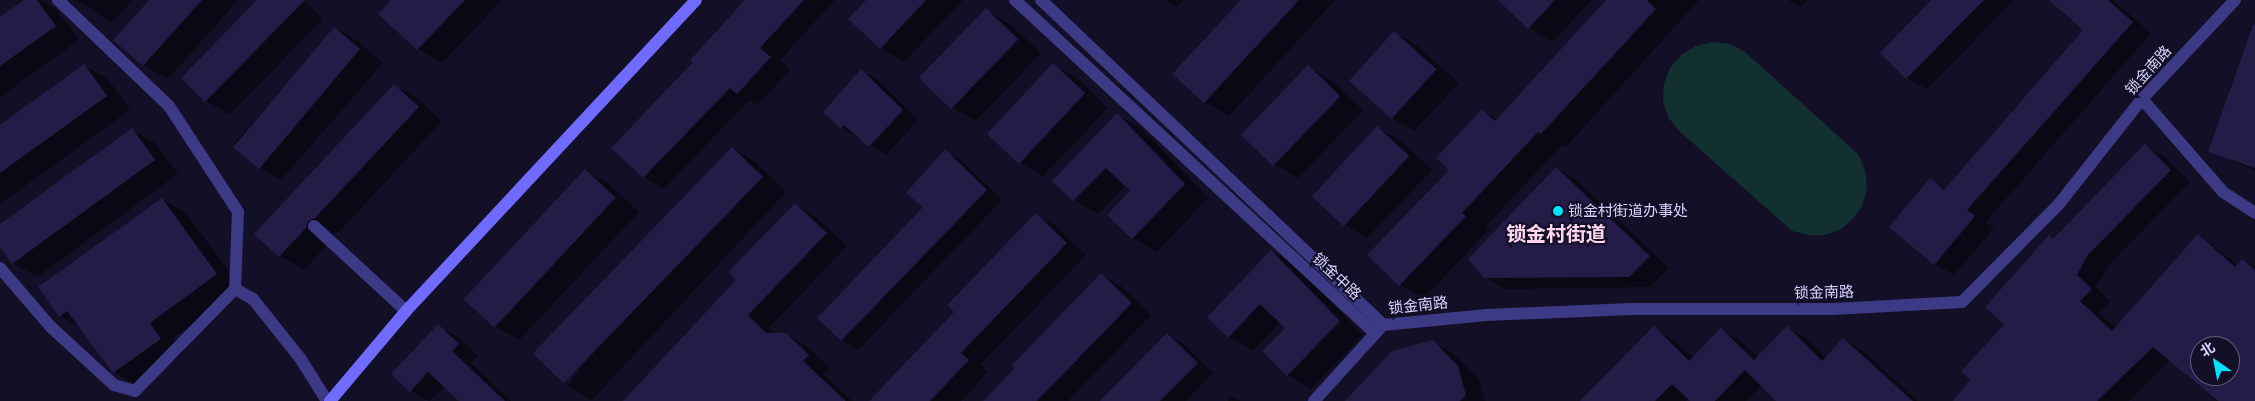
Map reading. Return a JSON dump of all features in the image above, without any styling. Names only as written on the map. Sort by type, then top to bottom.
[{"type":"street","points":[[0,268],[51,327],[114,385],[136,391],[235,289],[238,212],[169,106],[58,0]]},
{"type":"street","points":[[235,289],[253,299],[300,358],[329,401],[406,311],[696,0]]},
{"type":"street","name":"锁金中路","points":[[1015,0],[1369,328],[1383,325]]},
{"type":"street","name":"锁金中路","points":[[1041,0],[1383,325]]},
{"type":"street","name":"锁金南路","points":[[1314,401],[1383,325],[1525,313],[1631,309],[1833,309],[1962,302],[2059,204],[2142,99],[2235,0]]},
{"type":"street","points":[[2142,99],[2223,192],[2255,214]]},
{"type":"street","points":[[314,226],[406,311]]},
{"type":"green space","points":[[1712,42],[1730,44],[1745,52],[1858,154],[1865,170],[1867,187],[1863,204],[1854,218],[1841,229],[1825,235],[1808,235],[1792,231],[1678,130],[1668,117],[1663,101],[1664,84],[1670,68],[1681,55],[1696,46]]},
{"type":"building","points":[[24,0],[37,0],[56,26],[0,66],[0,17]]},
{"type":"building","points":[[149,0],[202,0],[143,66],[113,40]]},
{"type":"building","points":[[257,0],[305,0],[205,102],[181,78]]},
{"type":"building","points":[[391,0],[465,0],[417,50],[378,14]]},
{"type":"building","points":[[745,0],[804,0],[760,48],[771,57],[737,94],[730,88],[643,178],[611,148],[693,62],[690,60]]},
{"type":"building","points":[[866,0],[926,0],[880,49],[848,19]]},
{"type":"building","points":[[1241,0],[1299,0],[1204,103],[1172,74]]},
{"type":"building","points":[[1498,0],[1555,0],[1528,29]]},
{"type":"building","points":[[1606,0],[1647,0],[1656,9],[1541,134],[1538,132],[1462,213],[1466,216],[1399,286],[1367,255],[1449,170],[1436,158],[1482,109],[1495,121]]},
{"type":"building","points":[[1931,0],[1984,0],[1906,79],[1880,53]]},
{"type":"building","points":[[2049,0],[2108,0],[2133,22],[1967,210],[1975,216],[1934,265],[1889,227],[1930,178],[1944,190],[2083,30]]},
{"type":"building","points":[[986,8],[1018,39],[951,109],[919,78]]},
{"type":"building","points":[[2253,25],[2255,25],[2255,168],[2208,152]]},
{"type":"building","points":[[334,27],[360,49],[259,169],[233,147]]},
{"type":"building","points":[[1394,31],[1436,69],[1392,119],[1349,81]]},
{"type":"building","points":[[1053,63],[1085,93],[1019,164],[987,134]]},
{"type":"building","points":[[84,64],[107,96],[0,173],[0,125]]},
{"type":"building","points":[[1308,65],[1340,96],[1273,166],[1241,135]]},
{"type":"building","points":[[861,69],[903,110],[869,147],[844,125],[841,129],[823,112]]},
{"type":"building","points":[[394,84],[419,107],[315,218],[308,221],[306,228],[279,257],[254,234]]},
{"type":"building","points":[[1117,113],[1185,184],[1132,239],[1107,215],[1130,191],[1106,168],[1073,201],[1052,181]]},
{"type":"building","points":[[1377,126],[1409,156],[1344,226],[1312,196]]},
{"type":"building","points":[[132,128],[155,160],[12,264],[0,247],[0,224]]},
{"type":"building","points":[[2145,144],[2171,170],[2087,256],[2077,275],[2092,289],[2080,301],[2112,331],[2198,234],[2235,267],[2242,259],[2255,270],[2255,401],[2218,401],[2200,386],[2240,386],[2240,336],[2190,336],[2190,378],[2153,347],[2097,401],[1953,401],[1970,380],[1961,371],[2004,325],[1985,307],[2049,235],[2053,239]]},
{"type":"building","points":[[732,147],[763,177],[564,383],[533,353]]},
{"type":"building","points":[[945,149],[987,190],[841,341],[817,318],[923,207],[906,193]]},
{"type":"building","name":"锁金村街道办事处","points":[[1556,167],[1650,256],[1629,277],[1484,278],[1468,259]]},
{"type":"building","points":[[585,169],[616,198],[494,328],[464,299]]},
{"type":"building","points":[[162,198],[217,274],[150,323],[161,339],[113,373],[67,311],[59,317],[38,287]]},
{"type":"building","points":[[795,203],[827,233],[748,315],[766,333],[786,333],[809,355],[803,361],[846,401],[623,401],[736,280],[728,272]]},
{"type":"building","points":[[1036,213],[1067,243],[961,353],[969,360],[930,401],[869,401],[954,312],[947,305]]},
{"type":"building","points":[[1271,250],[1340,321],[1287,376],[1262,351],[1285,328],[1260,304],[1228,338],[1207,317]]},
{"type":"building","points":[[1101,273],[1132,303],[1037,401],[983,401],[1015,368],[1012,365]]},
{"type":"building","points":[[438,324],[459,344],[452,351],[505,401],[459,401],[428,372],[410,392],[391,374]]},
{"type":"building","points":[[1654,326],[1689,361],[1721,328],[1754,360],[1787,326],[1822,361],[1843,338],[1913,401],[1776,401],[1745,370],[1715,401],[1690,401],[1672,384],[1655,401],[1580,401]]},
{"type":"building","points":[[1167,333],[1198,363],[1160,401],[1100,401]]},
{"type":"building","points":[[1433,340],[1458,366],[1466,395],[1460,401],[1345,401],[1392,351]]},
{"type":"place","name":"锁金村街道办事处","points":[[1558,211]]},
{"type":"district","name":"锁金村街道","points":[[1556,234]]}]
